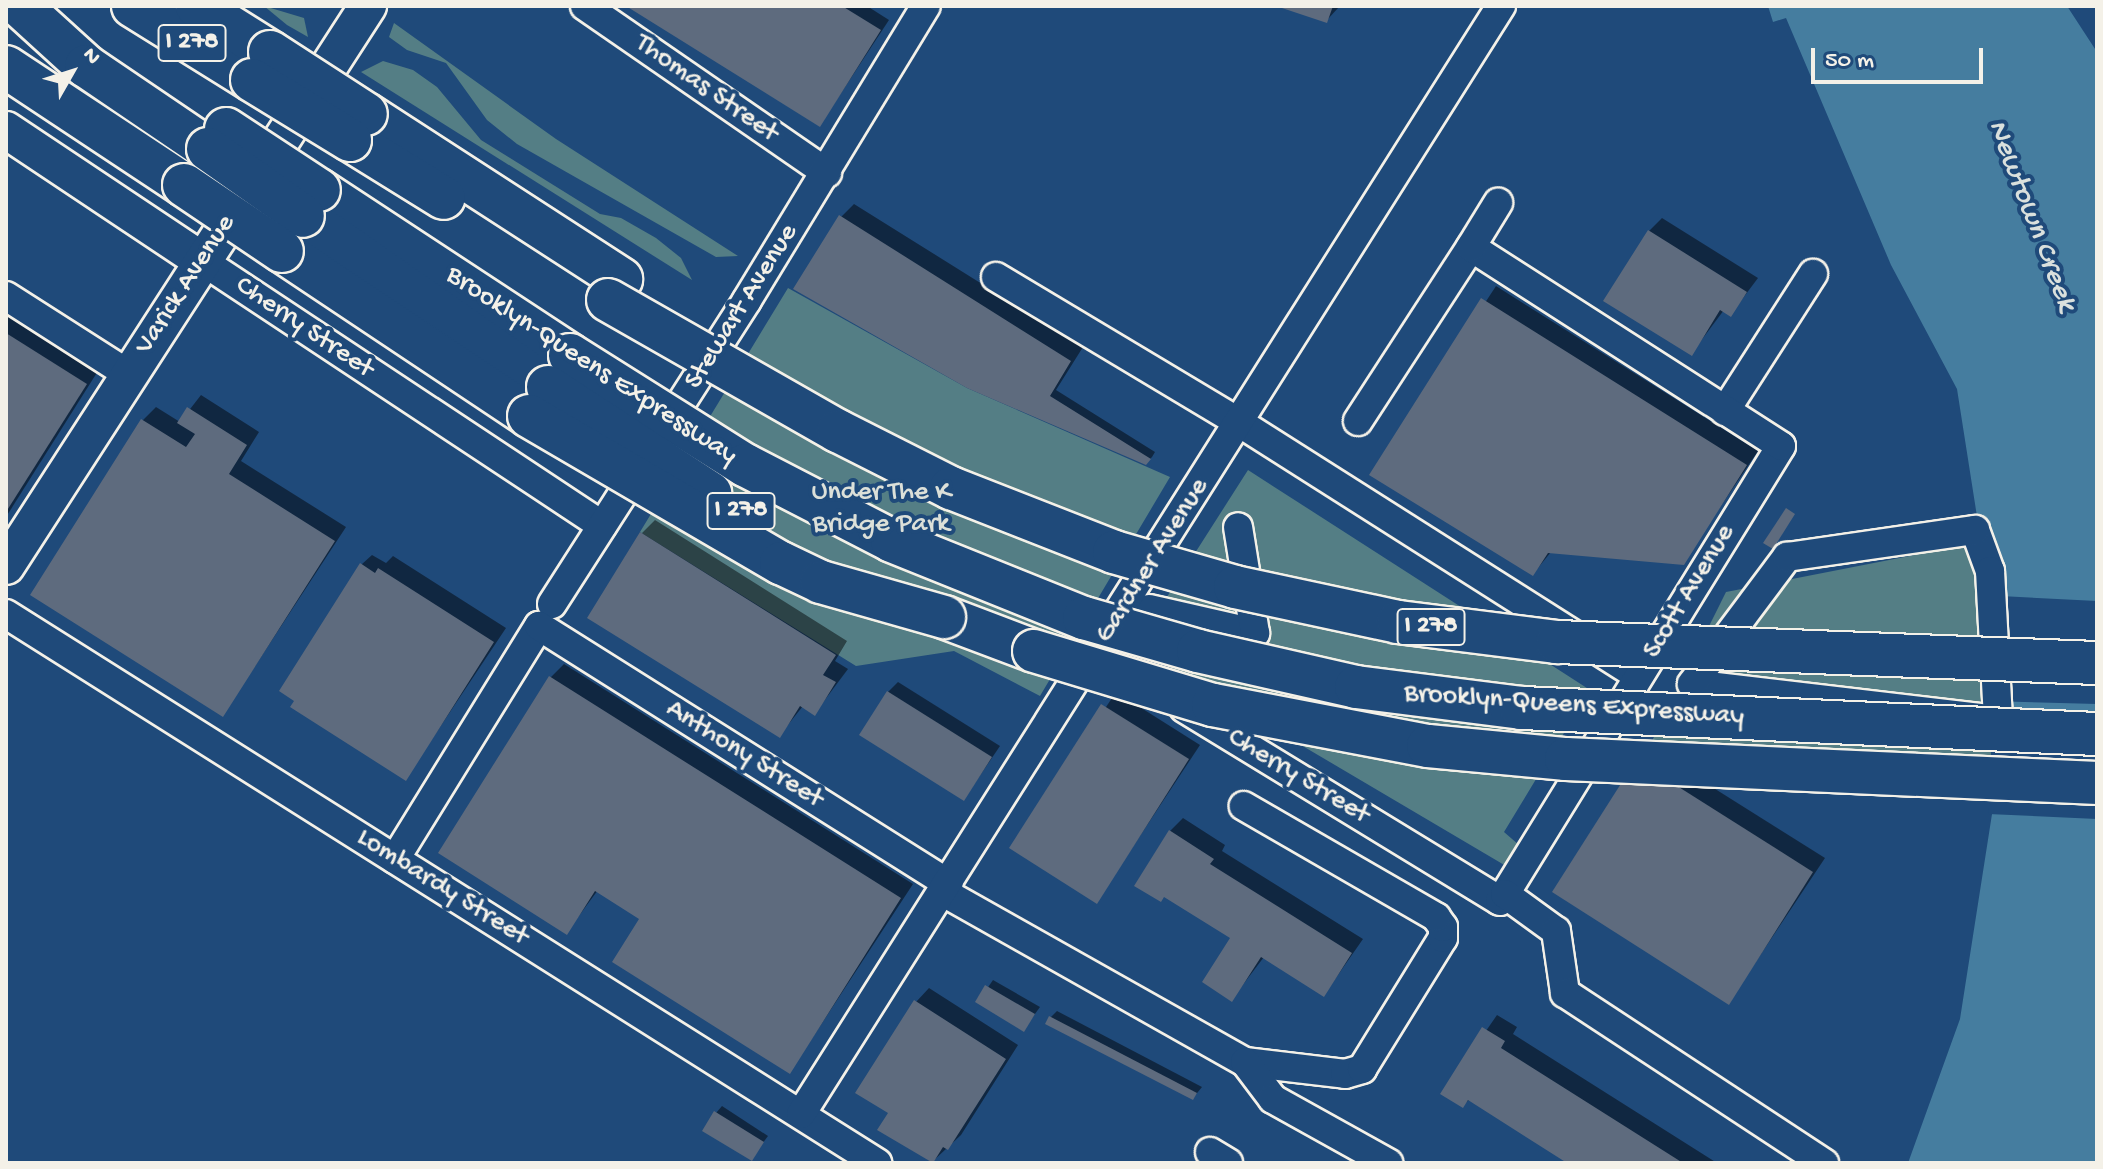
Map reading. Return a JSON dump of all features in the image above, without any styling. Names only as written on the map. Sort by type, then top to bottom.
[{"type":"highway","name":"I 278","points":[[20,6],[86,66],[215,137]]},
{"type":"highway","name":"I 278","points":[[28,6],[102,45],[215,137],[302,219],[549,386]]},
{"type":"highway","name":"I 278","points":[[133,6],[261,66],[803,412],[951,488],[1075,538],[1319,607],[1557,642],[2097,663]]},
{"type":"highway","points":[[197,6],[261,66]]},
{"type":"highway","points":[[6,67],[184,185],[302,219]]},
{"type":"highway","name":"Brooklyn-Queens Expressway","points":[[549,386],[781,563],[821,582],[944,617],[1165,692],[1299,725],[1428,746],[1566,759],[2097,783]]},
{"type":"highway","name":"Brooklyn-Queens Expressway","points":[[549,386],[745,465],[892,541],[1084,618],[1224,658],[1356,687],[1522,708],[2097,734]]},
{"type":"main road","name":"Varick Avenue","points":[[6,566],[368,6]]},
{"type":"main road","name":"Cherry Street","points":[[6,130],[201,260]]},
{"type":"street","name":"Thomas Street","points":[[585,6],[827,173]]},
{"type":"street","name":"Stewart Avenue","points":[[395,859],[545,615],[827,173],[926,6]]},
{"type":"street","name":"Gardner Avenue","points":[[801,1114],[1501,6]]},
{"type":"street","points":[[1358,421],[1498,203]]},
{"type":"street","points":[[1471,247],[1725,411],[1813,274]]},
{"type":"street","name":"Cherry Street","points":[[201,260],[602,525]]},
{"type":"street","points":[[996,277],[1240,423],[1638,676]]},
{"type":"street","points":[[6,296],[128,374]]},
{"type":"street","name":"Scott Avenue","points":[[1502,898],[1781,446],[1725,411]]},
{"type":"street","points":[[1149,609],[1255,633],[1238,527]]},
{"type":"street","points":[[1975,530],[1990,571],[1998,720],[1692,684],[1787,557],[1975,530]]},
{"type":"street","name":"Lombardy Street","points":[[6,614],[877,1163]]},
{"type":"street","name":"Anthony Street","points":[[545,615],[946,888],[1245,1062]]},
{"type":"street","name":"Cherry Street","points":[[1095,653],[1556,931],[1565,993],[1824,1163]]},
{"type":"street","points":[[1244,806],[1436,917],[1443,927],[1443,938],[1362,1069],[1345,1074],[1245,1062]]},
{"type":"street","points":[[1245,1062],[1273,1099],[1388,1163]]},
{"type":"green space","points":[[264,6],[304,18],[308,37],[287,25]]},
{"type":"green space","points":[[394,23],[556,139],[738,256],[716,257],[517,144],[487,120],[446,63],[407,50],[389,37]]},
{"type":"green space","points":[[383,61],[413,70],[437,87],[481,140],[600,214],[621,218],[656,238],[681,258],[692,280],[361,72]]},
{"type":"green space","name":"Under The K Bridge Park","points":[[788,288],[967,388],[1170,477],[1040,696],[954,651],[856,666],[640,532]]},
{"type":"green space","points":[[1248,470],[1590,690],[1504,832],[1519,845],[1506,866],[1135,647]]},
{"type":"green space","points":[[1981,542],[1997,782],[1833,794],[1789,790],[1643,759],[1726,592]]},
{"type":"water","name":"Newtown Creek","points":[[1768,6],[2067,6],[2097,52],[2097,1163],[1908,1163],[1960,1019],[1997,782],[1981,542],[1957,389],[1891,265],[1786,18],[1773,22]]},
{"type":"pier","points":[[1981,595],[2097,601],[2097,704],[1987,701]]},
{"type":"pier","points":[[1988,712],[2097,717],[2097,819],[1988,814],[1993,782]]},
{"type":"building","points":[[626,6],[842,6],[881,30],[820,127]]},
{"type":"building","points":[[1276,6],[1333,6],[1327,23]]},
{"type":"building","points":[[839,215],[1071,361],[1050,396],[1151,459],[1146,465],[967,388],[793,289]]},
{"type":"building","points":[[1648,230],[1747,292],[1731,317],[1720,310],[1692,356],[1603,301]]},
{"type":"building","points":[[1481,298],[1747,465],[1684,565],[1548,553],[1533,576],[1369,475]]},
{"type":"building","points":[[6,333],[87,384],[6,512]]},
{"type":"building","points":[[187,407],[247,445],[229,474],[335,541],[223,717],[30,595],[141,419],[186,447],[195,434],[177,423]]},
{"type":"building","points":[[1786,508],[1795,514],[1773,549],[1763,543]]},
{"type":"building","points":[[640,532],[836,655],[823,675],[836,682],[815,716],[800,706],[780,738],[587,618]]},
{"type":"building","points":[[360,563],[375,573],[378,568],[494,642],[406,781],[290,707],[294,701],[279,691]]},
{"type":"building","points":[[549,676],[901,898],[790,1074],[612,962],[639,919],[595,891],[567,935],[438,853]]},
{"type":"building","points":[[887,691],[992,757],[964,801],[859,735]]},
{"type":"building","points":[[1101,704],[1189,759],[1097,904],[1009,848]]},
{"type":"building","points":[[1636,760],[1813,872],[1729,1005],[1552,892]]},
{"type":"building","points":[[1169,830],[1214,859],[1210,864],[1352,953],[1324,997],[1261,957],[1232,1002],[1202,982],[1230,938],[1164,897],[1161,902],[1134,886]]},
{"type":"building","points":[[985,985],[1035,1014],[1024,1032],[975,1002]]},
{"type":"building","points":[[914,1000],[1006,1059],[948,1150],[943,1147],[933,1163],[877,1130],[888,1113],[855,1093]]},
{"type":"building","points":[[1049,1016],[1197,1093],[1193,1100],[1045,1024]]},
{"type":"building","points":[[1482,1027],[1505,1041],[1501,1048],[1683,1163],[1567,1163],[1468,1100],[1463,1108],[1440,1094]]},
{"type":"building","points":[[714,1111],[764,1142],[752,1161],[702,1131]]}]
